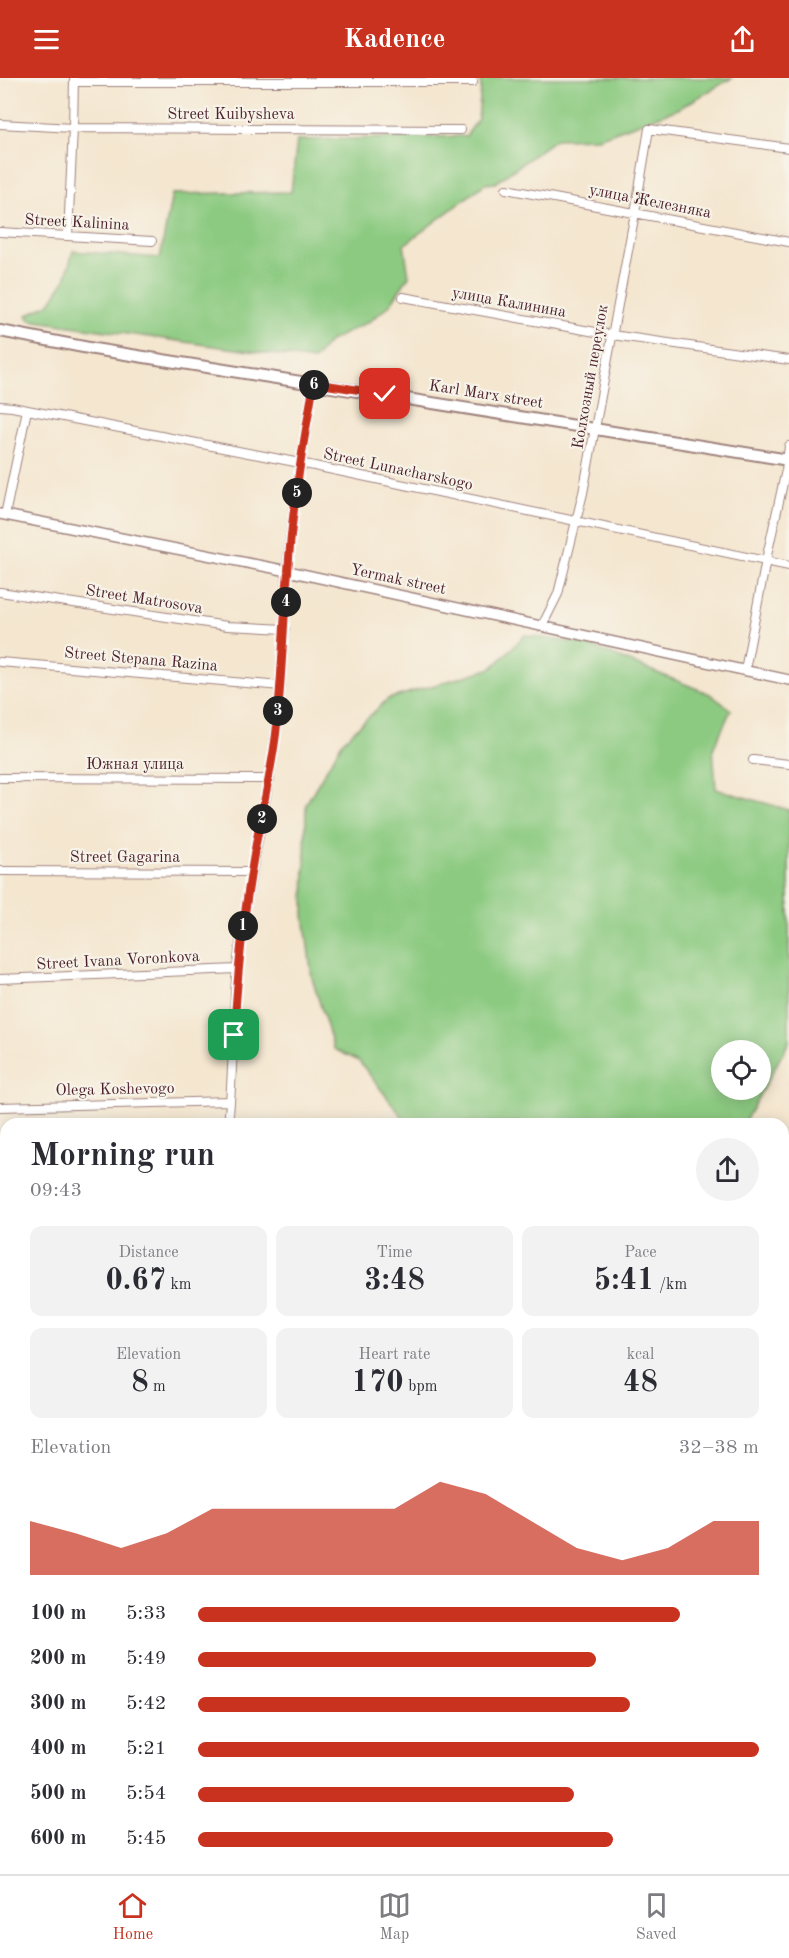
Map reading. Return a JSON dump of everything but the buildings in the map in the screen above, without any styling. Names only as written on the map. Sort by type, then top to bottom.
[{"type":"main road","name":"Karl Marx street","points":[[0,331],[94,349],[788,460]]},
{"type":"street","points":[[68,236],[74,80],[473,82]]},
{"type":"street","name":"Street Kuibysheva","points":[[0,124],[73,128],[461,130]]},
{"type":"street","name":"Колхозный переулок","points":[[542,626],[558,594],[583,493],[649,129],[789,148]]},
{"type":"street","name":"улица Железняка","points":[[506,189],[789,242]]},
{"type":"street","name":"Street Kalinina","points":[[0,232],[152,240]]},
{"type":"street","name":"улица Калинина","points":[[403,297],[612,335],[789,360]]},
{"type":"street","points":[[229,1118],[237,969],[251,872],[270,779],[281,686],[288,571],[300,464],[314,383]]},
{"type":"street","name":"Street Lunacharskogo","points":[[0,406],[300,464],[789,566]]},
{"type":"street","points":[[2,514],[27,410]]},
{"type":"street","points":[[745,670],[789,446]]},
{"type":"street","name":"Yermak street","points":[[2,514],[288,571],[789,680]]},
{"type":"street","name":"Street Matrosova","points":[[0,592],[227,626],[285,629]]},
{"type":"street","name":"Street Stepana Razina","points":[[0,662],[281,686]]},
{"type":"street","points":[[753,760],[789,764]]},
{"type":"street","name":"Южная улица","points":[[0,778],[270,779]]},
{"type":"street","name":"Street Gagarina","points":[[0,871],[251,872]]},
{"type":"street","name":"Street Ivana Voronkova","points":[[0,979],[237,969]]},
{"type":"street","name":"Olega Koshevogo","points":[[0,1107],[230,1101]]},
{"type":"green space","points":[[479,78],[732,78],[678,109],[598,138],[556,139],[495,183],[485,184],[404,245],[409,276],[390,305],[370,321],[330,341],[314,360],[30,320],[27,315],[50,303],[65,280],[73,251],[160,258],[172,194],[291,192],[297,140],[466,136],[478,119],[481,87]]},
{"type":"green space","points":[[525,635],[585,644],[710,694],[731,710],[713,749],[716,789],[789,810],[789,1042],[771,1074],[771,1040],[711,1040],[711,1100],[757,1100],[747,1118],[403,1118],[359,1061],[334,1049],[312,978],[304,915],[306,804],[343,741],[388,699],[492,668]]},
{"type":"route","points":[[234,1035],[237,969],[251,872],[270,779],[281,686],[288,571],[300,464],[314,383],[385,394]]}]
